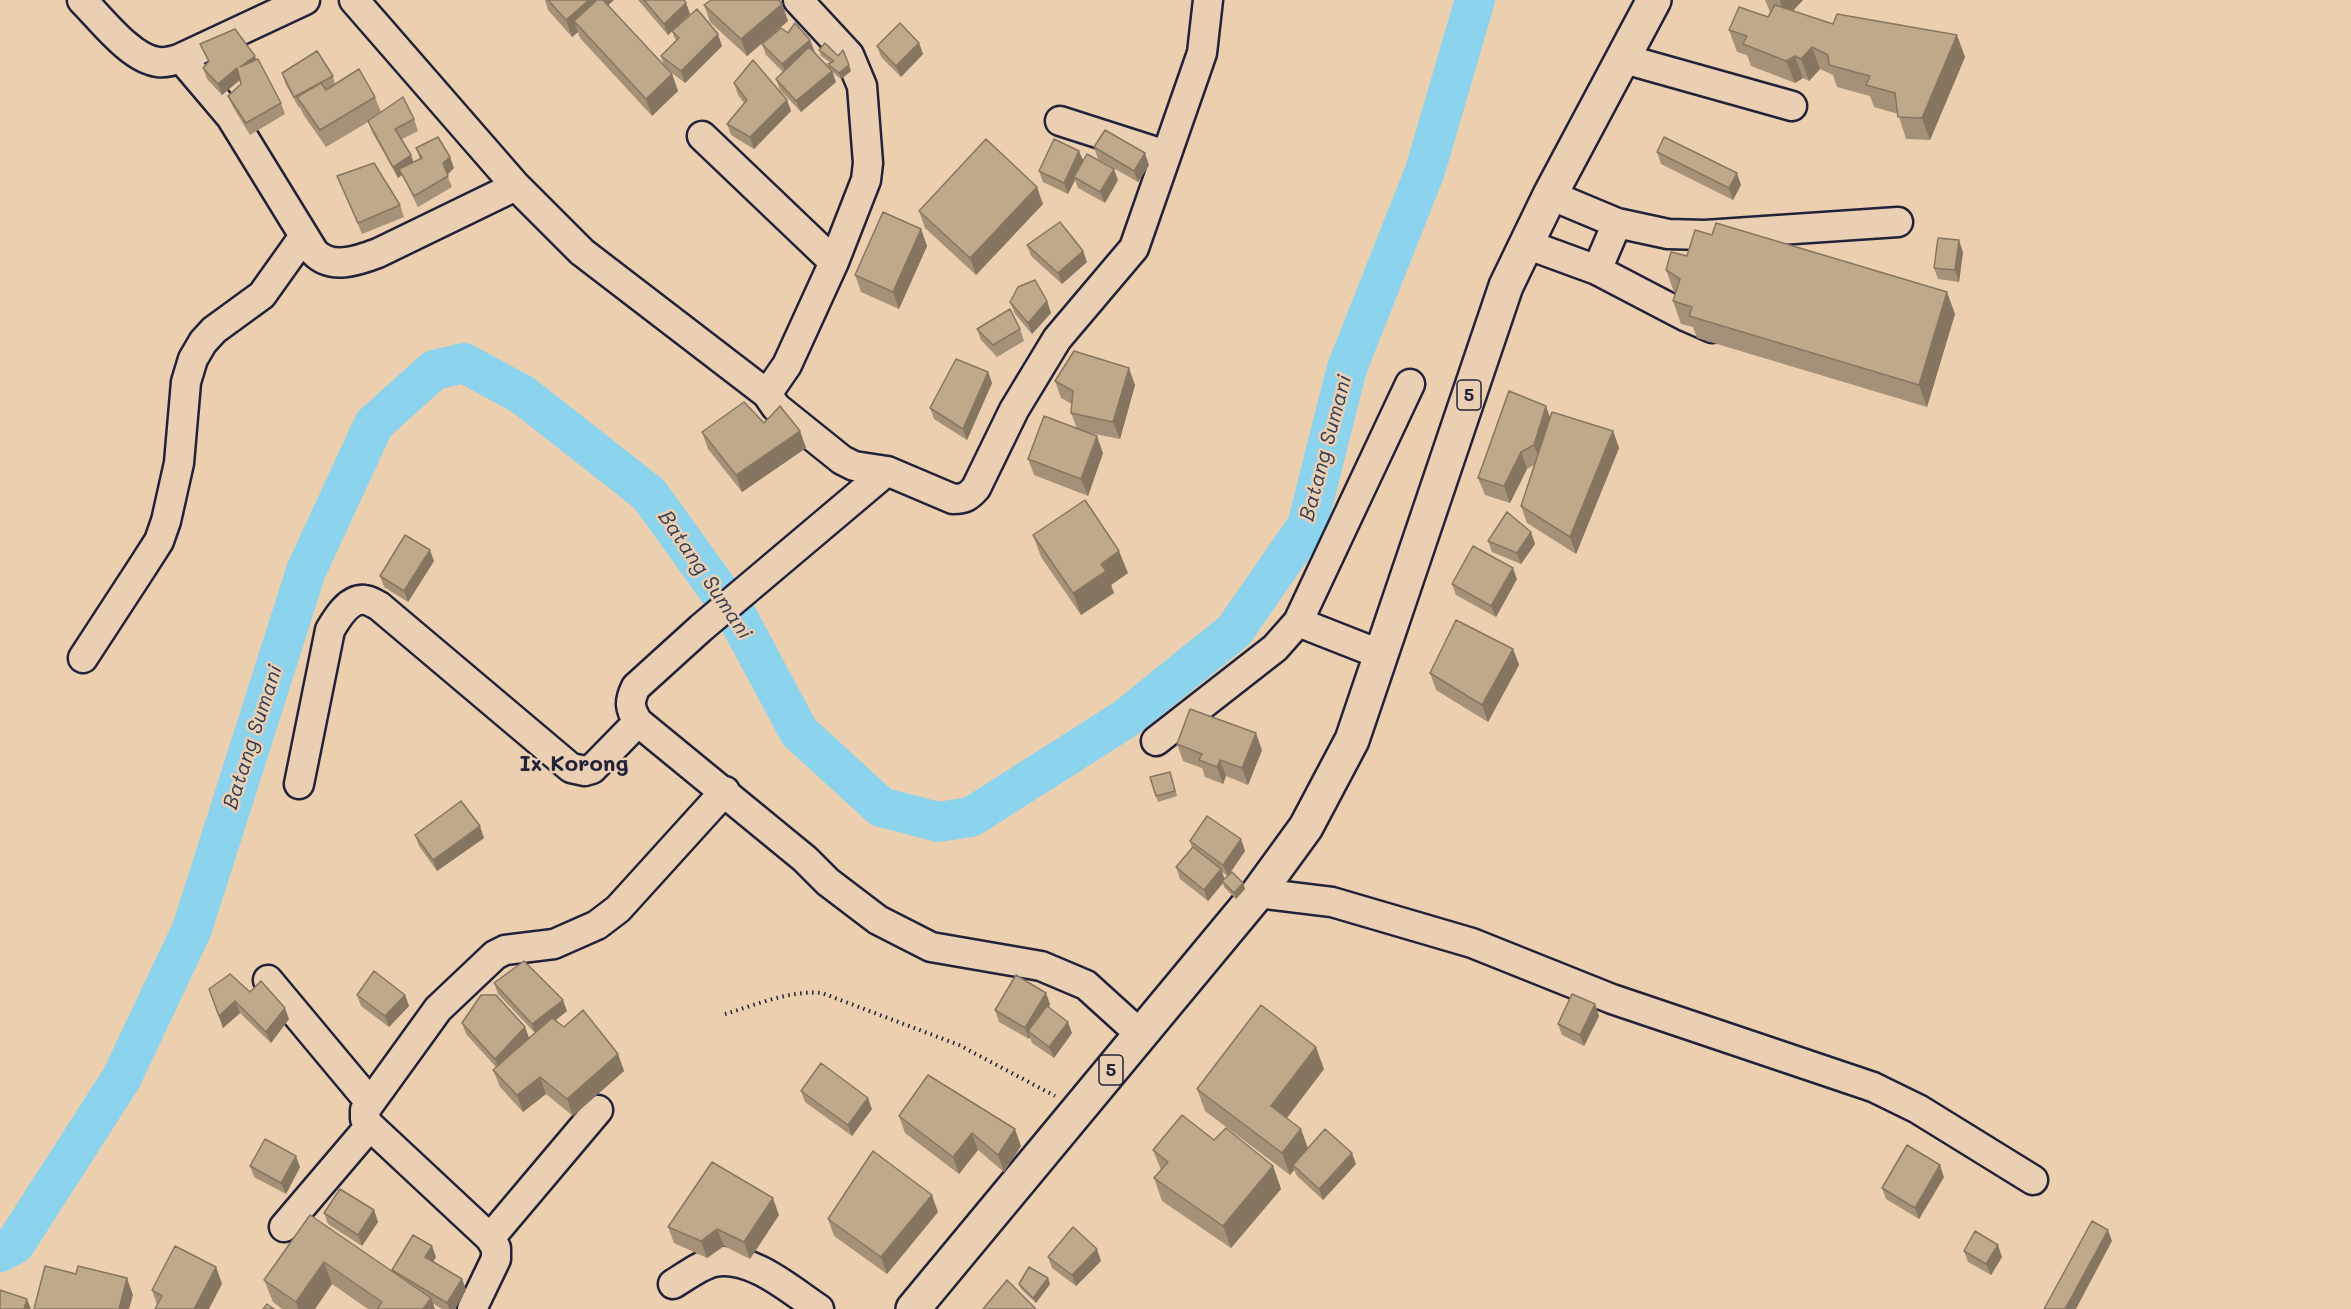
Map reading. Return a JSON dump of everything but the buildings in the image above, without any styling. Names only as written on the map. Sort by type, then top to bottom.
[{"type":"highway","name":"5","points":[[913,1309],[1258,893],[1312,815],[1352,740],[1506,285],[1550,195],[1654,0]]},
{"type":"street","points":[[82,0],[135,52],[156,62],[167,63],[305,0]]},
{"type":"street","points":[[354,0],[516,186],[582,252],[767,394],[776,407],[842,460],[854,466],[887,471],[953,499],[969,496],[976,488],[1014,410],[1057,339],[1134,248],[1202,53],[1208,0]]},
{"type":"street","points":[[767,394],[787,365],[834,262],[868,170],[862,86],[849,55],[798,0]]},
{"type":"street","points":[[181,58],[231,117],[314,252],[324,261],[333,263],[356,261],[378,253],[516,186]]},
{"type":"street","points":[[1622,58],[1792,106]]},
{"type":"street","points":[[1060,121],[1166,155]]},
{"type":"street","points":[[702,136],[834,262]]},
{"type":"street","points":[[1550,195],[1617,223],[1668,234],[1705,235],[1898,222]]},
{"type":"street","points":[[1597,270],[1617,223]]},
{"type":"street","points":[[83,658],[159,541],[166,521],[178,463],[186,382],[193,359],[203,342],[214,330],[261,296],[304,236]]},
{"type":"street","points":[[1526,244],[1597,270],[1687,317],[1742,337]]},
{"type":"street","points":[[1156,741],[1275,648],[1298,622],[1410,384]]},
{"type":"street","points":[[887,471],[701,628],[636,687],[630,699],[630,710],[638,722],[806,859],[828,882],[878,920],[931,947],[1041,966],[1086,985],[1140,1034]]},
{"type":"street","points":[[299,784],[330,630],[338,615],[354,602],[366,600],[379,606],[571,768],[585,771],[592,769],[638,722]]},
{"type":"street","points":[[1298,622],[1382,654]]},
{"type":"street","points":[[284,1227],[370,1113],[438,1009],[495,955],[505,950],[554,944],[597,925],[618,909],[725,791]]},
{"type":"street","points":[[1258,893],[1332,902],[1472,943],[1612,999],[1873,1088],[1918,1109],[2033,1180]]},
{"type":"street","points":[[268,980],[370,1113],[490,1238],[496,1248],[496,1259],[472,1309]]},
{"type":"street","points":[[490,1238],[598,1110]]},
{"type":"street","points":[[673,1284],[712,1263],[729,1261],[747,1265],[765,1274],[819,1309]]},
{"type":"path","points":[[725,1014],[792,994],[822,993],[958,1045],[1079,1110]]},
{"type":"waterway","name":"Batang Sumani","points":[[0,1252],[15,1244],[121,1079],[192,929],[306,571],[374,424],[434,370],[464,363],[523,395],[649,494],[737,616],[799,732],[881,807],[938,822],[971,817],[1125,719],[1234,631],[1307,526],[1347,368],[1425,171],[1475,0]]},
{"type":"district","name":"Ix Korong","points":[[574,764]]}]
